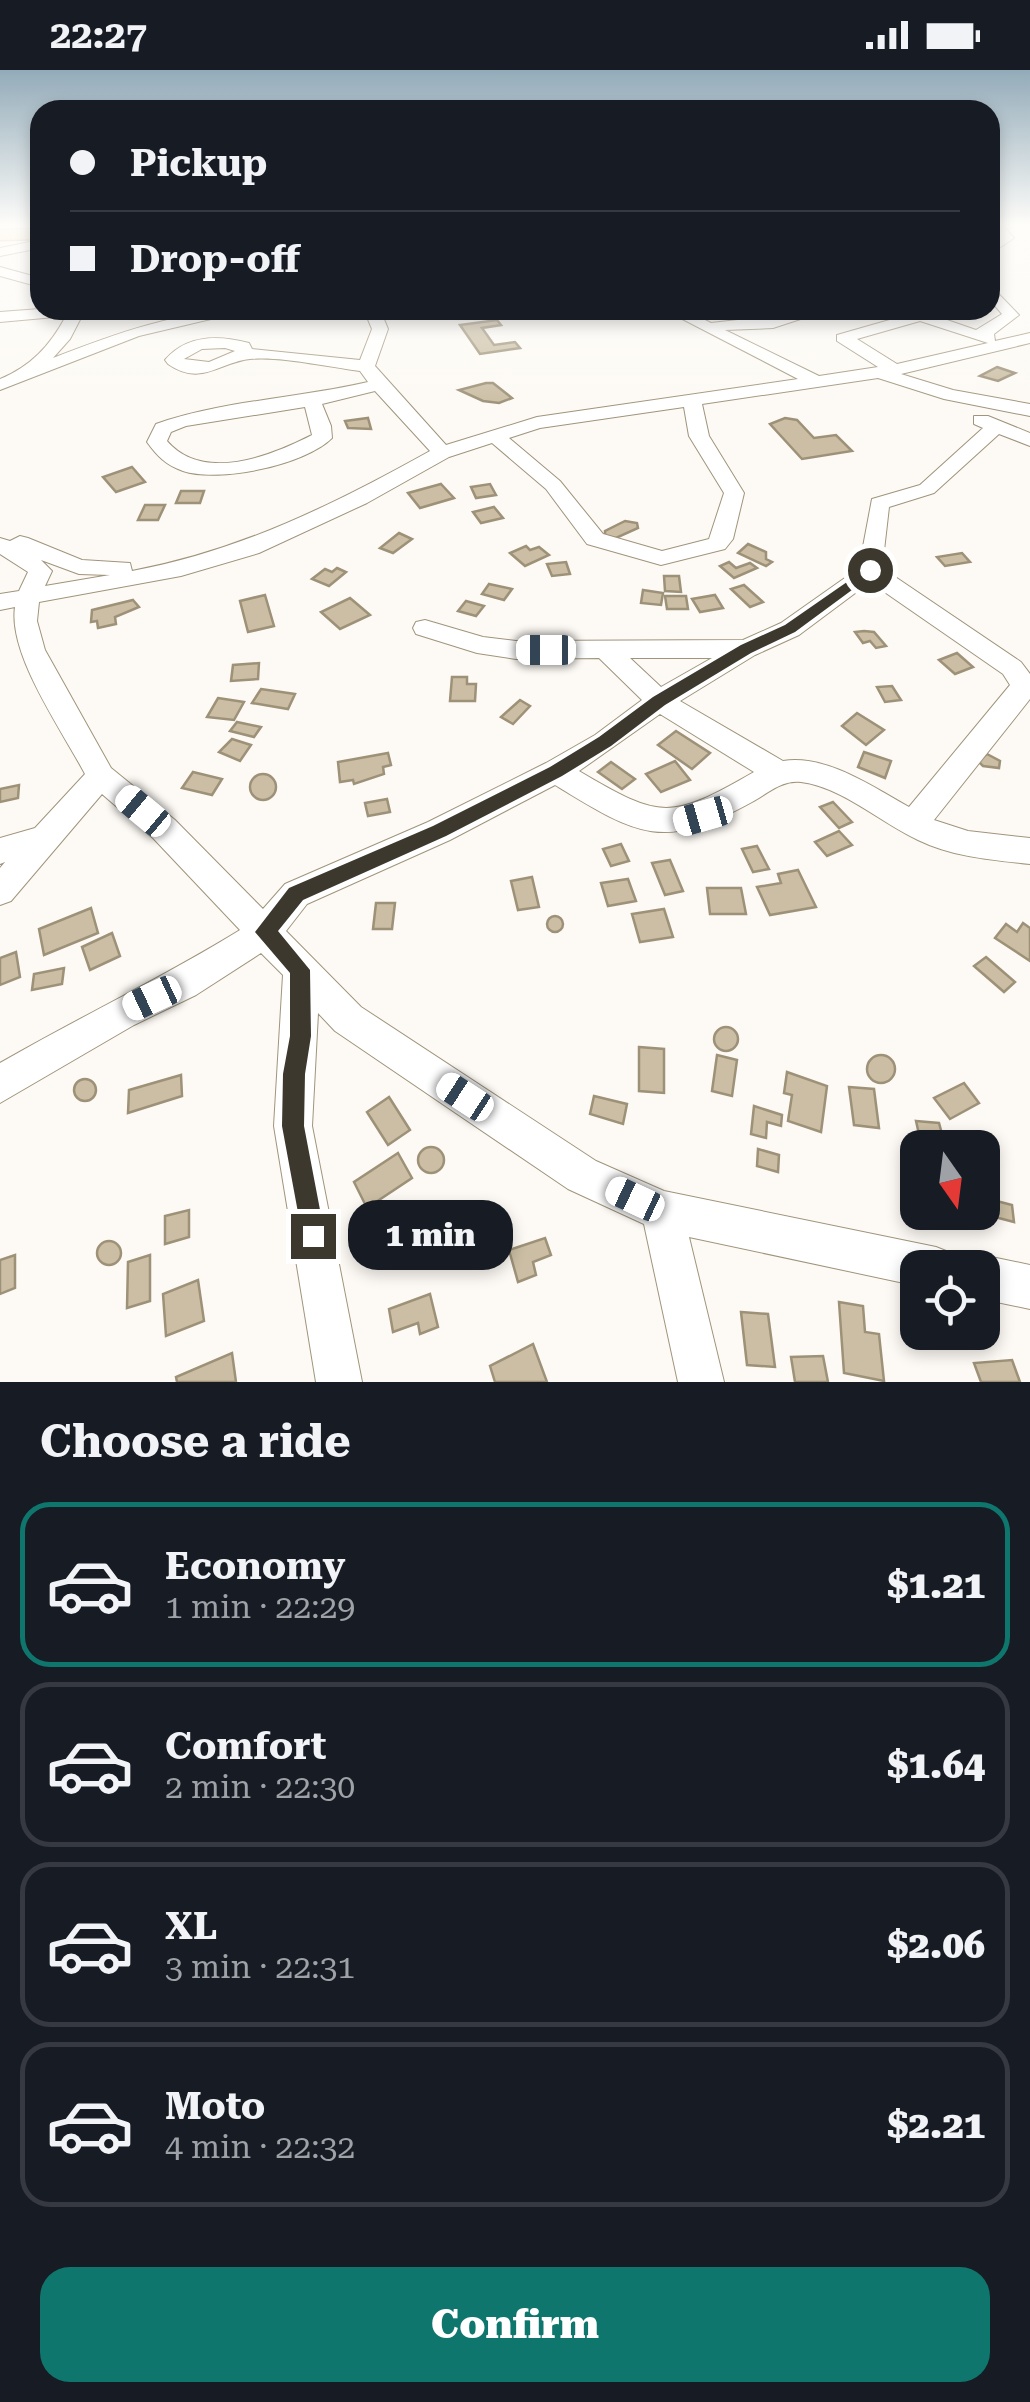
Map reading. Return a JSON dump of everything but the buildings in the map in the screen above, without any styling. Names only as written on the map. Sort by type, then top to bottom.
[{"type":"street","points":[[977,336],[1010,318],[1010,312],[1000,301]]},
{"type":"street","points":[[0,317],[30,315]]},
{"type":"street","points":[[31,372],[62,338],[71,320]]},
{"type":"street","points":[[99,320],[134,332]]},
{"type":"street","points":[[0,385],[134,332],[192,320]]},
{"type":"street","points":[[366,366],[380,329],[376,320]]},
{"type":"street","points":[[693,320],[818,382]]},
{"type":"street","points":[[709,328],[787,320]]},
{"type":"street","points":[[907,320],[843,338],[887,371],[950,395],[1029,411]]},
{"type":"street","points":[[932,320],[1004,345]]},
{"type":"street","points":[[14,600],[181,569],[263,543],[360,499],[442,452],[556,419],[887,371],[1030,338]]},
{"type":"street","points":[[244,352],[366,366]]},
{"type":"street","points":[[366,366],[377,385],[412,416],[442,452]]},
{"type":"street","points":[[312,401],[322,426],[322,438],[249,466],[208,470],[175,460],[157,442],[162,428],[182,422],[312,401],[377,385]]},
{"type":"street","points":[[950,395],[994,428],[1030,440]]},
{"type":"street","points":[[495,436],[553,485],[595,539],[651,556],[674,557],[722,539],[734,493],[699,436],[692,399]]},
{"type":"street","points":[[0,1084],[121,1014],[184,984],[265,932],[296,894],[439,831],[556,771],[605,742],[659,701],[746,649],[790,629],[870,570],[879,503],[926,488],[994,428]]},
{"type":"street","points":[[0,534],[79,567],[166,564],[263,543]]},
{"type":"street","points":[[0,545],[40,571],[14,600]]},
{"type":"street","points":[[870,570],[1012,668],[1023,684],[1021,692],[913,824]]},
{"type":"street","points":[[14,600],[25,620],[32,650],[101,776],[164,829],[348,1020],[582,1175],[662,1212],[900,1261]]},
{"type":"street","points":[[424,628],[489,647],[746,649]]},
{"type":"street","points":[[606,650],[659,701],[777,772]]},
{"type":"street","points":[[556,771],[642,820],[659,823],[703,816],[777,772],[806,771],[913,824],[964,843],[1030,852]]},
{"type":"street","points":[[0,891],[101,776]]},
{"type":"street","points":[[0,851],[45,837]]},
{"type":"street","points":[[300,970],[293,1126],[339,1382]]},
{"type":"street","points":[[662,1212],[701,1382]]},
{"type":"street","points":[[1000,1281],[1030,1287]]},
{"type":"route","points":[[313,1236],[293,1126],[300,970],[265,932],[296,894],[439,831],[556,771],[605,742],[659,701],[746,649],[790,629],[870,570]]}]
